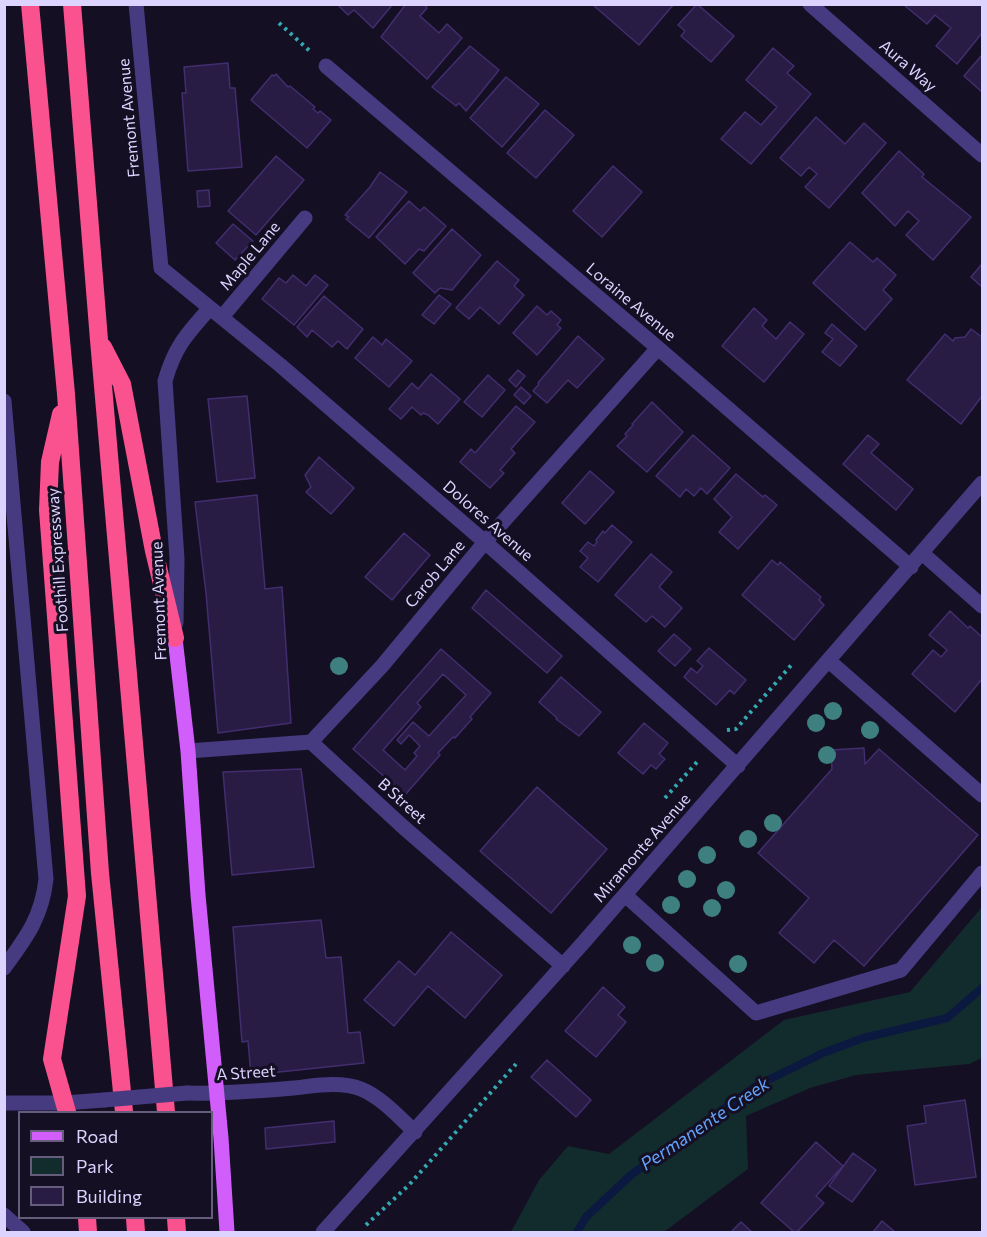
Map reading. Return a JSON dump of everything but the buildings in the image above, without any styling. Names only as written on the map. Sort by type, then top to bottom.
[{"type":"highway","name":"Foothill Expressway","points":[[30,4],[66,394],[100,873],[124,1111]]},
{"type":"highway","points":[[72,4],[166,1111]]},
{"type":"highway","points":[[99,340],[122,384],[154,551],[176,638]]},
{"type":"highway","points":[[65,1108],[52,1059],[77,896],[48,510],[50,462],[66,394]]},
{"type":"main road","name":"Fremont Avenue","points":[[176,638],[189,751],[198,896],[217,1094],[227,1233]]},
{"type":"street","name":"Fremont Avenue","points":[[136,4],[161,268],[216,313],[181,340],[165,381],[177,559],[176,638]]},
{"type":"street","name":"Aura Way","points":[[810,4],[982,154]]},
{"type":"street","name":"Loraine Avenue","points":[[326,66],[911,567]]},
{"type":"street","name":"Maple Lane","points":[[216,313],[305,218]]},
{"type":"street","name":"Dolores Avenue","points":[[216,313],[485,542],[646,682],[738,766]]},
{"type":"street","name":"Carob Lane","points":[[311,742],[382,666],[485,542],[658,348]]},
{"type":"street","points":[[4,401],[46,879],[38,916],[31,930],[4,968]]},
{"type":"street","name":"Miramonte Avenue","points":[[323,1233],[625,896],[982,483]]},
{"type":"street","points":[[922,553],[982,606]]},
{"type":"street","points":[[829,661],[982,795]]},
{"type":"street","points":[[189,751],[311,742]]},
{"type":"street","name":"B Street","points":[[311,742],[401,825],[563,966]]},
{"type":"street","points":[[625,896],[756,1013],[901,970],[982,873]]},
{"type":"street","name":"A Street","points":[[4,1103],[65,1108],[104,1100],[329,1085],[364,1090],[415,1132]]},
{"type":"street","points":[[4,1215],[23,1233]]},
{"type":"path","points":[[279,23],[326,66]]},
{"type":"path","points":[[728,731],[736,729],[793,663]]},
{"type":"path","points":[[665,798],[697,762]]},
{"type":"path","points":[[366,1225],[409,1185],[516,1064]]},
{"type":"green space","points":[[982,907],[982,1058],[969,1064],[856,1075],[810,1088],[746,1116],[748,1169],[664,1232],[511,1232],[539,1180],[568,1146],[609,1154],[784,1020],[910,992]]},
{"type":"waterway","name":"Permanente Creek","points":[[577,1232],[586,1217],[632,1174],[756,1086],[823,1053],[863,1038],[947,1018],[982,988]]}]
